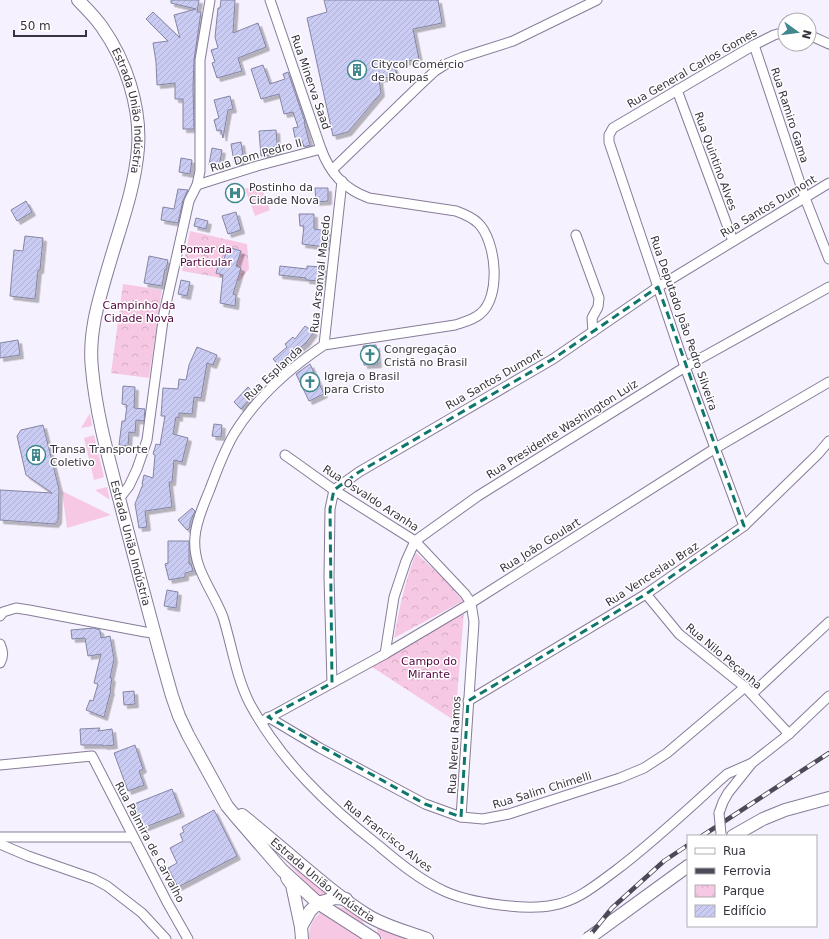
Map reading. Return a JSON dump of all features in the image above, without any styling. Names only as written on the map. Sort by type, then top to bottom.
[{"type":"main road","name":"Estrada União Indústria","points":[[78,0],[102,27],[116,50],[126,72],[133,97],[137,121],[138,147],[132,185],[98,303],[91,342],[91,362],[95,392],[119,499],[154,633],[179,716],[227,806],[282,870],[318,903],[373,939]]},
{"type":"main road","points":[[725,835],[785,810],[829,798]]},
{"type":"main road","name":"Estrada União Indústria","points":[[227,806],[242,815],[299,863],[368,915],[401,930],[427,939]]},
{"type":"main road","points":[[592,937],[687,867]]},
{"type":"main road","points":[[282,870],[292,885],[302,933]]},
{"type":"main road","points":[[302,933],[310,911],[318,903],[335,898],[346,899]]},
{"type":"main road","points":[[368,915],[372,927],[373,939]]},
{"type":"street","points":[[119,499],[129,486],[137,470],[148,440],[164,313],[189,201],[197,185],[200,171],[200,60],[210,0]]},
{"type":"street","name":"Rua Minerva Saad","points":[[270,0],[321,149],[326,162],[332,170]]},
{"type":"street","points":[[332,170],[420,85],[446,64],[462,57],[513,41],[597,0]]},
{"type":"street","name":"Rua General Carlos Gomes","points":[[613,128],[754,45],[777,34]]},
{"type":"street","points":[[817,39],[829,44]]},
{"type":"street","name":"Rua Ramiro Gama","points":[[754,45],[805,198],[829,259]]},
{"type":"street","name":"Rua Quintino Alves","points":[[677,90],[732,241]]},
{"type":"street","name":"Rua Deputado João Pedro Silveira","points":[[613,128],[609,135],[609,142],[685,367],[714,449],[744,526]]},
{"type":"street","name":"Rua Dom Pedro II","points":[[197,185],[257,166],[321,149]]},
{"type":"street","name":"Rua Esplanda","points":[[264,719],[244,692],[222,616],[197,563],[195,550],[195,537],[198,522],[225,450],[235,432],[266,394],[306,357],[324,345],[455,325],[472,320],[482,313],[490,301],[494,285],[495,273],[493,256],[485,232],[478,223],[456,211],[369,198],[355,193],[332,170]]},
{"type":"street","name":"Rua Arsonval Macedo","points":[[324,345],[342,181]]},
{"type":"street","name":"Rua Santos Dumont","points":[[334,490],[366,468],[553,360],[658,286],[829,183]]},
{"type":"street","points":[[576,235],[599,298],[598,308],[593,314],[592,318],[592,332]]},
{"type":"street","name":"Rua Presidente Washington Luiz","points":[[414,541],[478,496],[685,367],[829,287]]},
{"type":"street","name":"Rua João Goulart","points":[[264,719],[385,654],[471,603],[714,449],[829,382]]},
{"type":"street","name":"Rua Venceslau Braz","points":[[468,700],[646,594],[744,526],[818,454],[829,441]]},
{"type":"street","name":"Rua Osvaldo Aranha","points":[[286,455],[334,490],[414,541],[465,594],[471,603]]},
{"type":"street","points":[[332,683],[329,578],[330,509],[334,490]]},
{"type":"street","points":[[385,654],[394,597],[414,541]]},
{"type":"street","name":"Rua Nilo Peçanha","points":[[646,594],[679,634],[745,687],[789,734]]},
{"type":"street","name":"Rua Nereu Ramos","points":[[462,817],[474,622],[471,603]]},
{"type":"street","points":[[0,616],[3,612],[16,608],[154,633]]},
{"type":"street","points":[[752,694],[829,622]]},
{"type":"street","points":[[0,644],[3,652],[3,658],[0,663]]},
{"type":"street","name":"Rua Salim Chimelli","points":[[264,719],[425,804],[462,817],[483,819],[509,814],[620,778],[644,768],[667,753],[745,687]]},
{"type":"street","points":[[725,835],[719,813],[728,793],[752,763],[789,734],[829,696]]},
{"type":"street","name":"Rua Francisco Alves","points":[[264,719],[286,759],[321,797],[387,853],[427,882],[446,892],[470,899],[517,907],[555,905],[576,897],[595,886],[643,850],[728,774],[752,763]]},
{"type":"street","name":"Rua Palmira de Carvalho","points":[[0,765],[92,756],[133,838],[188,939]]},
{"type":"street","points":[[0,838],[133,838]]},
{"type":"street","points":[[0,844],[28,856],[94,879],[142,913],[166,939]]},
{"type":"highlighted area","points":[[658,287],[744,526],[646,594],[468,701],[461,817],[425,804],[268,717],[332,683],[330,509],[334,490],[359,472],[553,359]]},
{"type":"green space","points":[[260,183],[270,210],[255,216],[245,189]]},
{"type":"green space","name":"Pomar da Particular","points":[[190,231],[247,244],[249,269],[239,281],[182,271]]},
{"type":"green space","name":"Campinho da Cidade Nova","points":[[123,284],[162,290],[149,378],[111,373]]},
{"type":"green space","points":[[90,413],[92,426],[81,428]]},
{"type":"green space","points":[[94,435],[104,477],[94,480],[84,438]]},
{"type":"green space","points":[[107,487],[110,500],[95,490]]},
{"type":"green space","points":[[62,491],[111,515],[67,528]]},
{"type":"green space","name":"Campo do Mirante","points":[[416,553],[445,580],[463,601],[394,638],[403,595]]},
{"type":"green space","name":"Campo do Mirante","points":[[464,612],[455,721],[372,667],[392,653]]},
{"type":"green space","points":[[285,860],[332,894],[320,898]]},
{"type":"green space","points":[[338,907],[353,911],[357,914],[362,920],[367,931],[330,908]]},
{"type":"green space","points":[[322,911],[362,939],[309,939],[309,931],[312,924]]},
{"type":"green space","points":[[376,925],[409,939],[379,938]]},
{"type":"building","points":[[171,0],[199,0],[197,12],[201,12],[194,60],[194,129],[183,129],[183,99],[175,99],[175,83],[157,85],[153,43],[168,41],[146,19],[153,12],[180,38],[174,15],[196,9],[171,3]]},
{"type":"building","points":[[221,0],[235,0],[233,33],[258,23],[266,47],[238,58],[242,71],[217,78],[212,63],[215,62],[211,50],[218,48],[215,37],[218,8],[220,8]]},
{"type":"building","name":"Citycol Comércio de Roupas","points":[[324,0],[438,0],[442,23],[413,29],[419,59],[392,64],[398,75],[379,79],[381,93],[348,132],[333,136],[307,18],[327,12]]},
{"type":"building","points":[[263,65],[270,84],[285,79],[283,74],[288,72],[305,122],[310,145],[304,147],[302,141],[296,142],[293,128],[298,127],[293,112],[284,114],[279,94],[261,99],[251,69]]},
{"type":"building","points":[[230,96],[233,109],[228,110],[223,138],[221,130],[217,131],[214,120],[219,118],[214,100]]},
{"type":"building","points":[[276,130],[278,154],[261,156],[259,131]]},
{"type":"building","points":[[241,142],[244,161],[234,162],[231,144]]},
{"type":"building","points":[[212,148],[222,150],[219,167],[209,165]]},
{"type":"building","points":[[181,158],[192,160],[190,174],[179,172]]},
{"type":"building","points":[[315,188],[328,188],[328,201],[316,202]]},
{"type":"building","points":[[178,189],[188,190],[183,200],[178,223],[161,220],[163,207],[174,209]]},
{"type":"building","points":[[26,201],[32,212],[17,221],[11,210]]},
{"type":"building","points":[[236,212],[241,230],[228,234],[222,216]]},
{"type":"building","points":[[299,214],[314,214],[314,229],[327,231],[325,247],[302,244],[304,226],[300,226]]},
{"type":"building","points":[[196,218],[208,221],[206,229],[194,226]]},
{"type":"building","points":[[25,236],[43,238],[35,299],[10,296],[14,250],[23,251]]},
{"type":"building","points":[[228,247],[241,251],[236,266],[241,268],[233,294],[236,295],[235,306],[220,303],[223,275],[216,273],[220,261],[223,262]]},
{"type":"building","points":[[149,256],[168,260],[162,286],[144,283]]},
{"type":"building","points":[[280,266],[307,269],[307,266],[323,267],[322,281],[306,280],[306,278],[279,275]]},
{"type":"building","points":[[181,280],[190,282],[187,296],[178,294]]},
{"type":"building","points":[[305,326],[314,332],[306,343],[289,357],[290,359],[281,368],[273,359],[287,347],[285,344],[293,337],[295,339]]},
{"type":"building","points":[[18,340],[20,355],[0,358],[0,343]]},
{"type":"building","name":"Congregação Cristã no Brasil","points":[[376,345],[378,364],[364,365],[363,346]]},
{"type":"building","points":[[197,347],[217,355],[213,365],[207,363],[201,398],[194,397],[192,414],[179,413],[179,418],[176,417],[173,434],[188,438],[182,462],[174,460],[172,482],[169,482],[172,507],[145,511],[147,527],[139,528],[135,504],[143,484],[144,475],[153,478],[155,455],[153,454],[156,444],[160,445],[165,416],[161,416],[163,388],[178,389],[179,379],[186,380],[189,365]]},
{"type":"building","name":"Igreja o Brasil para Cristo","points":[[310,364],[324,394],[309,401],[296,374]]},
{"type":"building","points":[[123,386],[135,387],[134,408],[145,409],[144,421],[136,420],[135,433],[129,432],[128,446],[119,445],[122,421],[125,421],[127,405],[122,404]]},
{"type":"building","points":[[248,387],[255,394],[241,409],[234,402]]},
{"type":"building","points":[[214,424],[222,425],[221,437],[212,436]]},
{"type":"building","name":"Transa Transporte Coletivo","points":[[43,425],[59,489],[58,520],[55,524],[0,520],[0,490],[52,493],[26,475],[17,436],[21,430]]},
{"type":"building","points":[[192,508],[195,511],[190,522],[190,527],[187,530],[178,520]]},
{"type":"building","points":[[168,541],[189,541],[189,564],[191,564],[193,571],[185,573],[185,577],[169,580],[165,564],[168,563]]},
{"type":"building","points":[[167,590],[178,592],[176,608],[164,606]]},
{"type":"building","points":[[94,628],[100,630],[101,638],[110,636],[114,659],[110,678],[112,678],[111,690],[104,717],[86,710],[90,700],[93,701],[98,684],[94,683],[101,654],[88,656],[85,638],[72,639],[71,630]]},
{"type":"building","points":[[134,691],[135,704],[124,705],[123,692]]},
{"type":"building","points":[[100,728],[98,731],[112,729],[114,745],[81,745],[80,729]]},
{"type":"building","points":[[135,745],[143,769],[139,771],[144,785],[128,791],[114,753]]},
{"type":"building","points":[[172,789],[181,813],[143,828],[134,804]]},
{"type":"building","points":[[214,810],[237,856],[178,887],[168,868],[177,863],[170,848],[183,841],[180,834],[184,832],[182,827]]},
{"type":"railway","points":[[704,835],[829,753]]},
{"type":"railway","points":[[587,939],[612,908],[664,861],[687,846]]},
{"type":"place","name":"Citycol Comércio de Roupas","points":[[357,70]]},
{"type":"place","name":"Postinho da Cidade Nova","points":[[235,193]]},
{"type":"place","name":"Congregação Cristã no Brasil","points":[[370,355]]},
{"type":"place","name":"Igreja o Brasil para Cristo","points":[[310,382]]},
{"type":"place","name":"Transa Transporte Coletivo","points":[[36,455]]}]
